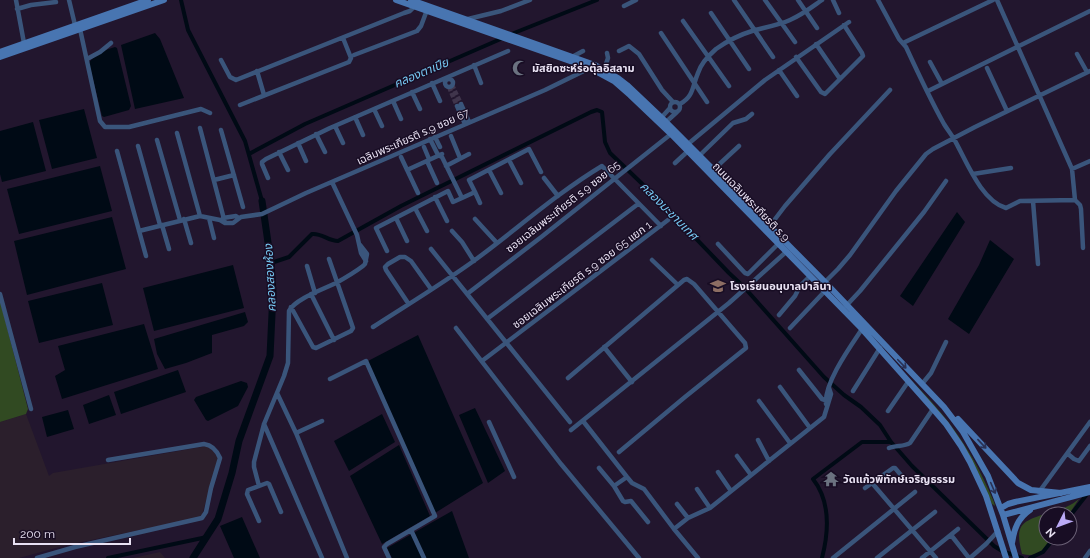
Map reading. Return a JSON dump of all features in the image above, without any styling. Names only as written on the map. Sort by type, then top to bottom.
[{"type":"main road","points":[[0,57],[146,0]]},
{"type":"main road","name":"ถนนเฉลิมพระเกียรติ ร.9","points":[[396,0],[488,29],[590,68],[621,87],[688,144],[769,227],[880,348],[933,409],[961,446],[973,467],[990,507],[1006,558]]},
{"type":"main road","name":"ถนนเฉลิมพระเกียรติ ร.9","points":[[411,0],[468,19],[488,29]]},
{"type":"main road","points":[[0,52],[24,43],[162,1]]},
{"type":"main road","name":"ถนนเฉลิมพระเกียรติ ร.9","points":[[524,42],[572,57],[604,70],[627,85],[662,122],[671,134],[778,244],[810,276],[846,306],[922,384],[954,420],[988,476],[1016,558]]},
{"type":"main road","points":[[944,408],[955,416],[1018,483],[1026,488],[1039,492],[1061,492],[1088,489]]},
{"type":"main road","points":[[990,507],[1001,512],[1033,508],[1080,494],[1088,489]]},
{"type":"main road","points":[[998,531],[1001,512],[1008,504],[1061,492]]},
{"type":"main road","points":[[1013,548],[1015,526],[1024,515],[1033,508]]},
{"type":"street","points":[[16,0],[24,43]]},
{"type":"street","points":[[69,0],[87,59],[100,121],[105,127],[129,127],[201,109],[210,113]]},
{"type":"street","points":[[468,19],[502,11],[530,0]]},
{"type":"street","points":[[624,6],[636,0]]},
{"type":"street","points":[[734,0],[773,56]]},
{"type":"street","points":[[765,0],[795,42]]},
{"type":"street","points":[[798,0],[817,28]]},
{"type":"street","points":[[619,51],[629,46],[639,54],[662,90],[673,102],[680,104],[687,100],[700,69],[708,56],[717,48],[754,30],[790,20],[822,0]]},
{"type":"street","points":[[833,0],[839,13]]},
{"type":"street","points":[[878,0],[903,43],[944,124],[954,138],[978,184],[990,198],[1001,207],[1006,208],[1020,201],[1075,200]]},
{"type":"street","points":[[903,43],[993,0]]},
{"type":"street","points":[[997,0],[1072,169],[1075,200],[1081,209],[1083,248]]},
{"type":"street","points":[[18,9],[31,5],[56,2]]},
{"type":"street","points":[[221,60],[232,79],[236,80],[404,14],[415,6]]},
{"type":"street","points":[[354,55],[417,31],[422,26],[427,10]]},
{"type":"street","points":[[928,91],[1090,11]]},
{"type":"street","points":[[711,13],[749,69]]},
{"type":"street","points":[[683,21],[729,86]]},
{"type":"street","points":[[688,144],[796,57],[849,22]]},
{"type":"street","points":[[796,57],[822,93],[825,94],[863,56],[844,25]]},
{"type":"street","points":[[661,33],[707,102]]},
{"type":"street","points":[[240,105],[349,62],[351,58],[343,38]]},
{"type":"street","points":[[87,59],[100,52],[111,43]]},
{"type":"street","points":[[816,44],[840,79]]},
{"type":"street","points":[[268,178],[262,162],[279,152],[316,134],[508,51]]},
{"type":"street","points":[[572,57],[583,51]]},
{"type":"street","points":[[604,70],[608,58],[607,53]]},
{"type":"street","points":[[790,328],[850,255],[921,160],[933,149],[1088,72],[1077,54]]},
{"type":"street","points":[[930,62],[942,84]]},
{"type":"street","points":[[474,65],[481,83]]},
{"type":"street","name":"เฉลิมพระเกียรติ ร.9 ซอย 67","points":[[200,216],[223,220],[236,216],[240,218],[262,214],[430,139],[545,90],[590,68]]},
{"type":"street","points":[[987,68],[1007,111]]},
{"type":"street","points":[[779,70],[797,96]]},
{"type":"street","points":[[257,71],[264,95]]},
{"type":"street","points":[[432,83],[440,101]]},
{"type":"street","points":[[769,227],[830,154],[890,90]]},
{"type":"street","points":[[412,92],[420,109]]},
{"type":"street","points":[[393,101],[401,119]]},
{"type":"street","points":[[662,122],[673,102]]},
{"type":"street","points":[[662,122],[681,108],[680,104]]},
{"type":"street","points":[[459,105],[467,123]]},
{"type":"street","points":[[670,108],[677,112]]},
{"type":"street","points":[[374,109],[382,126]]},
{"type":"street","points":[[699,156],[733,124],[746,119],[752,114]]},
{"type":"street","points":[[355,117],[363,135]]},
{"type":"street","points":[[335,126],[343,143]]},
{"type":"street","points":[[200,128],[223,220]]},
{"type":"street","points":[[221,130],[243,207]]},
{"type":"street","points":[[139,231],[200,216],[177,133]]},
{"type":"street","points":[[316,134],[325,152]]},
{"type":"street","name":"ซอยเฉลิมพระเกียรติ ร.9 ซอย 65","points":[[467,294],[671,134]]},
{"type":"street","points":[[451,136],[460,158]]},
{"type":"street","points":[[436,137],[440,147]]},
{"type":"street","points":[[430,139],[441,155],[462,198]]},
{"type":"street","points":[[157,140],[182,220],[191,243]]},
{"type":"street","points":[[298,143],[306,161]]},
{"type":"street","points":[[138,146],[169,249]]},
{"type":"street","points":[[713,170],[739,146]]},
{"type":"street","points":[[424,147],[437,183]]},
{"type":"street","points":[[480,203],[469,180],[529,149],[541,172]]},
{"type":"street","points":[[117,151],[146,256]]},
{"type":"street","points":[[674,163],[688,151]]},
{"type":"street","points":[[279,152],[288,170]]},
{"type":"street","points":[[446,166],[469,154]]},
{"type":"street","points":[[407,170],[441,155]]},
{"type":"street","points":[[401,157],[418,193]]},
{"type":"street","points":[[509,160],[521,183]]},
{"type":"street","points":[[1072,169],[1090,161]]},
{"type":"street","points":[[373,327],[474,261],[582,178],[602,166],[660,226]]},
{"type":"street","points":[[973,174],[1011,168]]},
{"type":"street","points":[[489,170],[501,194]]},
{"type":"street","points":[[214,180],[234,175]]},
{"type":"street","points":[[544,178],[558,196]]},
{"type":"street","points":[[846,306],[924,212],[946,181]]},
{"type":"street","points":[[259,486],[254,462],[264,424],[288,363],[288,314],[291,307],[360,268],[366,260],[361,253],[357,235],[332,182]]},
{"type":"street","points":[[387,251],[376,228],[448,191],[453,202],[475,192]]},
{"type":"street","points":[[435,197],[447,220]]},
{"type":"street","points":[[1033,201],[1038,264]]},
{"type":"street","points":[[487,319],[638,204]]},
{"type":"street","points":[[415,208],[427,231]]},
{"type":"street","points":[[209,218],[214,238]]},
{"type":"street","points":[[396,218],[408,241]]},
{"type":"street","points":[[476,219],[497,243]]},
{"type":"street","name":"ซอยเฉลิมพระเกียรติ ร.9 ซอย 65 แยก 1","points":[[482,361],[507,344],[668,220]]},
{"type":"street","points":[[452,231],[462,242],[474,261]]},
{"type":"street","points":[[718,244],[745,273],[748,274],[778,244]]},
{"type":"street","points":[[431,249],[570,422]]},
{"type":"street","points":[[571,430],[750,286],[786,252]]},
{"type":"street","points":[[408,303],[386,270],[385,267],[388,264],[400,257],[405,257],[411,261],[431,289]]},
{"type":"street","points":[[291,307],[313,348],[348,334],[351,331],[353,328],[329,259]]},
{"type":"street","points":[[652,260],[678,285]]},
{"type":"street","points":[[307,266],[313,294],[334,340]]},
{"type":"street","points":[[779,315],[795,296],[800,286],[810,276]]},
{"type":"street","points":[[568,378],[684,280],[690,280],[745,343],[746,348],[684,397],[619,452]]},
{"type":"street","points":[[0,294],[31,409]]},
{"type":"street","points":[[456,328],[561,464],[639,558]]},
{"type":"street","points":[[674,529],[688,518],[710,508],[824,417],[827,410],[826,393],[841,362],[862,329]]},
{"type":"street","points":[[922,384],[931,373],[946,342]]},
{"type":"street","points":[[604,347],[632,382]]},
{"type":"street","points":[[852,391],[880,348]]},
{"type":"street","points":[[330,380],[366,360],[435,516],[387,544],[384,547],[389,558]]},
{"type":"street","points":[[799,370],[822,399],[827,401]]},
{"type":"street","points":[[888,411],[908,382]]},
{"type":"street","points":[[780,387],[810,428]]},
{"type":"street","points":[[277,393],[296,433],[347,558]]},
{"type":"street","points":[[759,401],[790,443]]},
{"type":"street","points":[[889,448],[910,443],[933,409]]},
{"type":"street","points":[[296,433],[322,421]]},
{"type":"street","points":[[583,421],[632,484],[644,489],[698,558]]},
{"type":"street","points":[[489,422],[514,477]]},
{"type":"street","points":[[1039,492],[1090,422]]},
{"type":"street","points":[[264,424],[322,558]]},
{"type":"street","points":[[758,440],[769,460]]},
{"type":"street","points":[[37,558],[75,546],[202,518],[206,512],[220,458],[214,448],[209,444],[204,444],[108,460]]},
{"type":"street","points":[[1068,454],[1079,461],[1090,446]]},
{"type":"street","points":[[737,456],[751,475]]},
{"type":"street","points":[[599,468],[614,486],[623,501],[626,502],[630,500],[648,522]]},
{"type":"street","points":[[865,488],[893,468],[895,468],[906,481]]},
{"type":"street","points":[[718,472],[731,491]]},
{"type":"street","points":[[614,486],[627,477]]},
{"type":"street","points":[[259,521],[247,494],[248,490],[265,483],[268,484],[281,512]]},
{"type":"street","points":[[872,483],[936,558]]},
{"type":"street","points":[[698,489],[710,508]]},
{"type":"street","points":[[833,558],[915,492]]},
{"type":"street","points":[[677,504],[688,518]]},
{"type":"street","points":[[877,558],[935,512]]},
{"type":"street","points":[[922,558],[958,529]]},
{"type":"street","points":[[411,530],[424,558]]},
{"type":"street","points":[[951,535],[970,558],[992,539],[998,531]]},
{"type":"street","points":[[1085,558],[1090,551]]},
{"type":"shaded area","points":[[155,33],[160,39],[184,98],[135,109],[121,45]]},
{"type":"shaded area","points":[[115,47],[117,48],[131,106],[129,110],[104,117],[102,116],[89,63],[97,55]]},
{"type":"shaded area","points":[[84,109],[97,158],[52,169],[39,120]]},
{"type":"shaded area","points":[[33,122],[46,171],[2,182],[0,174],[0,131]]},
{"type":"shaded area","points":[[100,166],[112,211],[19,234],[7,189]]},
{"type":"shaded area","points":[[957,212],[965,222],[913,306],[900,296]]},
{"type":"shaded area","points":[[112,217],[126,269],[27,295],[14,241]]},
{"type":"shaded area","points":[[990,240],[1014,259],[969,334],[948,319],[979,265]]},
{"type":"shaded area","points":[[233,265],[244,308],[154,331],[143,288]]},
{"type":"shaded area","points":[[102,283],[113,325],[39,343],[28,301]]},
{"type":"shaded area","points":[[245,312],[248,322],[244,326],[212,335],[212,353],[165,369],[157,354],[154,339]]},
{"type":"shaded area","points":[[144,324],[158,369],[62,399],[55,376],[65,370],[58,346]]},
{"type":"shaded area","points":[[418,335],[483,483],[435,513],[368,361]]},
{"type":"shaded area","points":[[178,370],[186,392],[121,414],[114,392]]},
{"type":"shaded area","points":[[241,381],[247,383],[248,387],[238,406],[208,421],[206,420],[194,400],[196,397]]},
{"type":"shaded area","points":[[109,395],[116,415],[89,424],[83,405]]},
{"type":"shaded area","points":[[475,408],[505,471],[488,483],[459,415]]},
{"type":"shaded area","points":[[68,410],[74,429],[47,437],[42,417]]},
{"type":"shaded area","points":[[26,414],[49,476],[53,473],[207,446],[218,458],[202,515],[198,518],[67,545],[19,558],[0,558],[0,422]]},
{"type":"shaded area","points":[[382,414],[395,442],[349,471],[334,441]]},
{"type":"shaded area","points":[[399,445],[430,516],[382,544],[350,476]]},
{"type":"shaded area","points":[[452,511],[469,558],[392,558],[387,548]]},
{"type":"shaded area","points":[[242,517],[260,558],[234,558],[220,526]]},
{"type":"shaded area","points":[[160,552],[165,558],[133,558]]},
{"type":"green space","points":[[0,300],[28,409],[26,414],[0,422]]},
{"type":"green space","points":[[909,378],[948,421],[968,450],[986,483],[995,506],[992,504],[976,468]]},
{"type":"green space","points":[[1079,499],[1074,506],[1068,506]]},
{"type":"green space","points":[[1038,516],[1038,546],[1047,546],[1036,554],[1022,554],[1019,540],[1021,527],[1024,523]]},
{"type":"waterway","name":"คลองสองห้อง","points":[[181,0],[188,30],[245,141],[262,201]]},
{"type":"waterway","name":"คลองตาเปีย","points":[[509,35],[597,0]]},
{"type":"waterway","name":"คลองตาเปีย","points":[[249,154],[305,124],[503,38]]},
{"type":"waterway","name":"คลองมะขามเทศ","points":[[271,263],[289,257],[312,234],[338,241],[401,206],[597,110],[602,112],[605,142],[610,153],[658,199],[744,287],[824,377],[844,395],[861,407],[880,425],[891,442],[912,466],[994,546],[1002,551],[1022,558]]},
{"type":"waterway","name":"คลองสองห้อง","points":[[193,558],[218,519],[232,473],[239,441],[270,356],[273,293],[271,263],[262,201]]},
{"type":"waterway","points":[[822,558],[827,527],[826,507],[819,488],[813,479],[862,442],[891,442]]},
{"type":"waterway","points":[[1078,506],[1088,493]]},
{"type":"waterway","points":[[108,558],[207,537]]},
{"type":"waterway","points":[[1030,558],[1043,552],[1048,546]]},
{"type":"tunnel","points":[[452,85],[461,104]]},
{"type":"tunnel","points":[[449,87],[457,106]]},
{"type":"place","name":"มัสยิดซะห์ร่อตุ้ลอิสลาม","points":[[520,68]]},
{"type":"place","name":"โรงเรียนอนุบาลปาลินา","points":[[718,286]]},
{"type":"place","name":"วัดแก้วพิทักษ์เจริญธรรม","points":[[831,479]]}]
